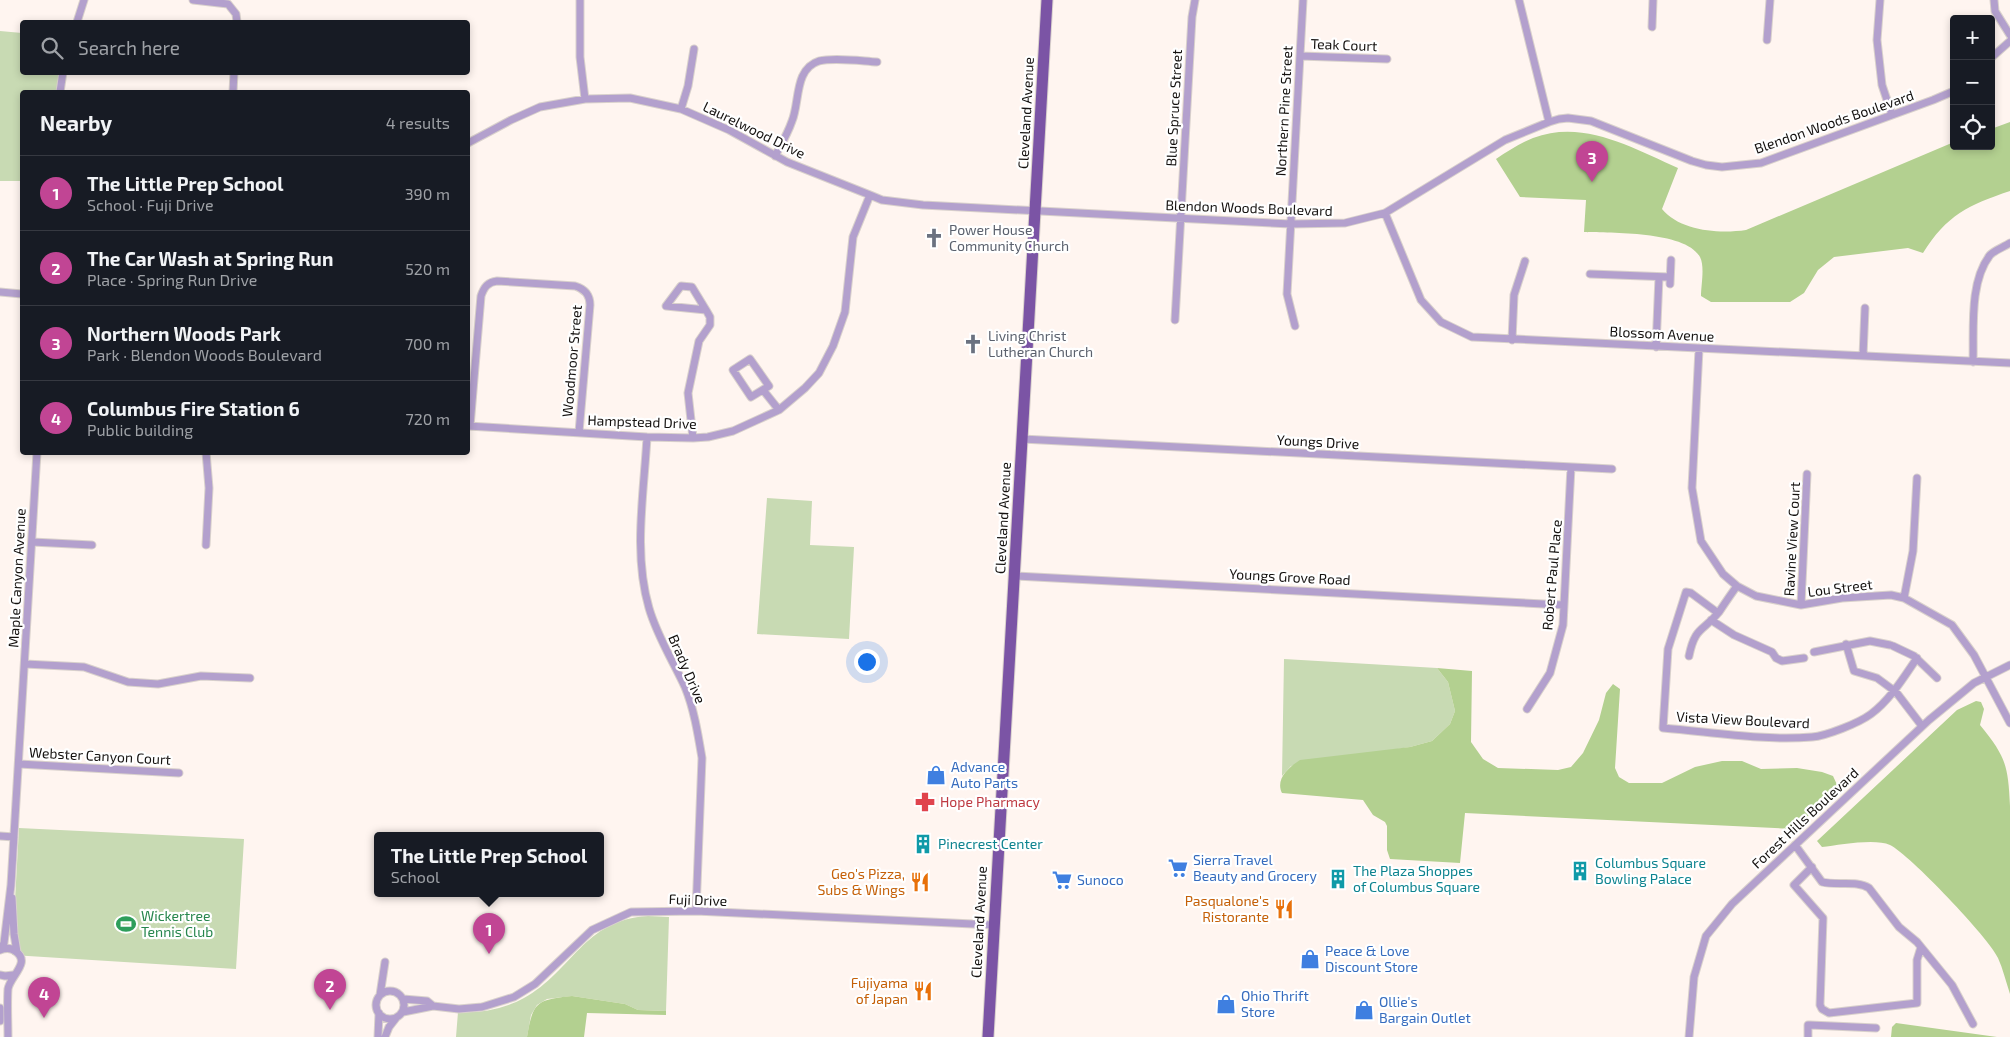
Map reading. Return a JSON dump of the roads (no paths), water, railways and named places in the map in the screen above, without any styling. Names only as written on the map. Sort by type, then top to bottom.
[{"type":"main road","name":"Cleveland Avenue","points":[[988,1037],[1047,0]]},
{"type":"street","points":[[78,20],[84,0]]},
{"type":"street","points":[[192,0],[228,4],[234,8],[237,20]]},
{"type":"street","points":[[580,0],[580,57],[585,99]]},
{"type":"street","name":"Blue Spruce Street","points":[[1175,320],[1192,17],[1195,0]]},
{"type":"street","name":"Northern Pine Street","points":[[1295,326],[1287,294],[1303,0]]},
{"type":"street","points":[[1519,0],[1549,122]]},
{"type":"street","points":[[1652,27],[1653,0]]},
{"type":"street","points":[[1768,40],[1770,0]]},
{"type":"street","points":[[1880,0],[1878,40],[1882,85],[1892,115]]},
{"type":"street","points":[[1994,0],[1995,11],[2010,35]]},
{"type":"street","points":[[1995,54],[2010,41]]},
{"type":"street","points":[[681,109],[688,86],[694,49]]},
{"type":"street","name":"Teak Court","points":[[1300,56],[1387,59]]},
{"type":"street","points":[[775,156],[793,120],[802,76],[809,67],[818,62],[828,60],[877,62]]},
{"type":"street","points":[[60,90],[63,75]]},
{"type":"street","points":[[233,90],[234,75]]},
{"type":"street","name":"Blendon Woods Boulevard","points":[[1035,210],[1291,224],[1345,223],[1385,213],[1505,140],[1549,122],[1568,118],[1591,121],[1692,161],[1722,168],[1761,163],[1950,93]]},
{"type":"street","name":"Laurelwood Drive","points":[[470,142],[540,107],[585,99],[630,98],[681,109],[729,130],[775,156],[882,200],[923,205],[1035,210]]},
{"type":"street","name":"Hampstead Drive","points":[[470,426],[693,438],[708,437],[733,431],[779,410],[819,373],[833,346],[845,312],[853,237],[870,196]]},
{"type":"street","name":"Blossom Avenue","points":[[1385,213],[1422,300],[1441,322],[1472,337],[2010,364]]},
{"type":"street","points":[[1973,362],[1976,291],[1980,271],[1992,254],[2010,243]]},
{"type":"street","points":[[1590,274],[1659,277],[1670,281],[1671,260]]},
{"type":"street","points":[[1512,340],[1514,295],[1525,262]]},
{"type":"street","points":[[1656,347],[1659,277]]},
{"type":"street","name":"Woodmoor Street","points":[[470,415],[481,296],[486,285],[497,281],[575,286],[587,292],[590,298],[579,432]]},
{"type":"street","points":[[693,438],[688,393],[699,341],[710,321],[706,310],[692,287],[681,286],[666,306],[706,310]]},
{"type":"street","points":[[0,292],[20,294]]},
{"type":"street","points":[[1863,356],[1865,308]]},
{"type":"street","name":"Lou Street","points":[[1699,349],[1692,488],[1701,541],[1723,574],[1737,586],[1756,596],[1801,605],[1842,598],[1891,595],[1904,598],[1952,626],[1974,655],[2010,722]]},
{"type":"street","points":[[750,360],[769,386],[763,390],[750,397],[733,370],[750,360]]},
{"type":"street","points":[[763,390],[779,410]]},
{"type":"street","name":"Brady Drive","points":[[647,437],[641,525],[644,588],[655,626],[686,689],[698,732],[702,758],[696,912]]},
{"type":"street","name":"Youngs Drive","points":[[1022,439],[1612,469]]},
{"type":"street","name":"Maple Canyon Avenue","points":[[0,950],[4,943],[11,886],[38,455]]},
{"type":"street","points":[[206,455],[209,488],[206,545]]},
{"type":"street","name":"Robert Paul Place","points":[[1528,709],[1550,673],[1563,625],[1571,466]]},
{"type":"street","name":"Ravine View Court","points":[[1801,605],[1808,474]]},
{"type":"street","points":[[1904,598],[1913,551],[1917,478]]},
{"type":"street","points":[[32,542],[92,545]]},
{"type":"street","name":"Youngs Grove Road","points":[[1015,576],[1563,604]]},
{"type":"street","points":[[1689,656],[1692,640],[1702,626],[1718,613],[1737,586]]},
{"type":"street","name":"Vista View Boulevard","points":[[1718,613],[1691,593],[1686,592],[1668,649],[1663,728],[1769,737],[1814,737],[1859,722],[1873,712],[1894,690]]},
{"type":"street","points":[[1711,620],[1734,635],[1772,652],[1776,658],[1782,661],[1804,658]]},
{"type":"street","points":[[1814,652],[1846,644],[1870,641],[1891,645],[1917,658],[1937,678]]},
{"type":"street","points":[[1846,644],[1854,672],[1877,678],[1894,690],[1922,726]]},
{"type":"street","points":[[1894,690],[1917,658]]},
{"type":"street","points":[[25,664],[84,666],[128,682],[158,684],[201,676],[250,678]]},
{"type":"street","name":"Forest Hills Boulevard","points":[[1689,1037],[1694,978],[1706,936],[1732,904],[1922,726],[1974,683],[2010,665]]},
{"type":"street","name":"Webster Canyon Court","points":[[19,764],[179,772]]},
{"type":"street","points":[[0,836],[14,837]]},
{"type":"street","points":[[1795,845],[1822,882],[1866,886],[1899,927],[1920,947],[1952,985],[1973,1024]]},
{"type":"street","points":[[1812,868],[1794,885],[1824,918],[1820,1005],[1822,1009],[1829,1013],[1917,1003],[1917,960],[1920,947]]},
{"type":"street","name":"Maple Canyon Avenue","points":[[8,1037],[8,991],[13,975],[20,969],[21,965],[14,934],[11,886]]},
{"type":"street","name":"Fuji Drive","points":[[403,1012],[433,1006],[482,1007],[514,997],[535,984],[592,930],[631,912],[696,912],[994,925]]},
{"type":"street","name":"Maple Canyon Avenue","points":[[0,950],[9,948],[17,952]]},
{"type":"street","points":[[378,1037],[379,1013],[376,1003],[380,995],[385,962]]},
{"type":"street","points":[[384,974],[393,992],[403,999],[404,1003],[403,1012],[389,1027],[386,1037]]},
{"type":"street","points":[[0,975],[13,975]]},
{"type":"street","points":[[380,995],[393,992]]},
{"type":"street","name":"Fuji Drive","points":[[403,999],[427,1001],[433,1006]]},
{"type":"street","points":[[0,1008],[0,1021]]},
{"type":"street","points":[[379,1013],[386,1019],[396,1018]]},
{"type":"street","points":[[1808,1037],[1808,1025],[1876,1028]]},
{"type":"place","name":"Northern Woods Park","points":[[1592,182]]},
{"type":"place","name":"Power House Community Church","points":[[934,238]]},
{"type":"place","name":"Living Christ Lutheran Church","points":[[973,344]]},
{"type":"place","name":"Advance Auto Parts","points":[[936,775]]},
{"type":"place","name":"Hope Pharmacy","points":[[925,802]]},
{"type":"place","name":"Pinecrest Center","points":[[923,844]]},
{"type":"place","name":"Sierra Travel Beauty and Grocery","points":[[1178,868]]},
{"type":"place","name":"Columbus Square Bowling Palace","points":[[1580,871]]},
{"type":"place","name":"The Plaza Shoppes of Columbus Square","points":[[1338,879]]},
{"type":"place","name":"Sunoco","points":[[1062,880]]},
{"type":"place","name":"Geo's Pizza, Subs & Wings","points":[[920,882]]},
{"type":"place","name":"Pasqualone's Ristorante","points":[[1284,909]]},
{"type":"place","name":"Wickertree Tennis Club","points":[[126,924]]},
{"type":"place","name":"The Little Prep School","points":[[489,954]]},
{"type":"place","name":"Peace & Love Discount Store","points":[[1310,959]]},
{"type":"place","name":"Fujiyama of Japan","points":[[923,991]]},
{"type":"place","name":"Ohio Thrift Store","points":[[1226,1004]]},
{"type":"place","name":"The Car Wash at Spring Run","points":[[330,1010]]},
{"type":"place","name":"Ollie's Bargain Outlet","points":[[1364,1010]]},
{"type":"place","name":"Columbus Fire Station 6","points":[[44,1018]]}]
